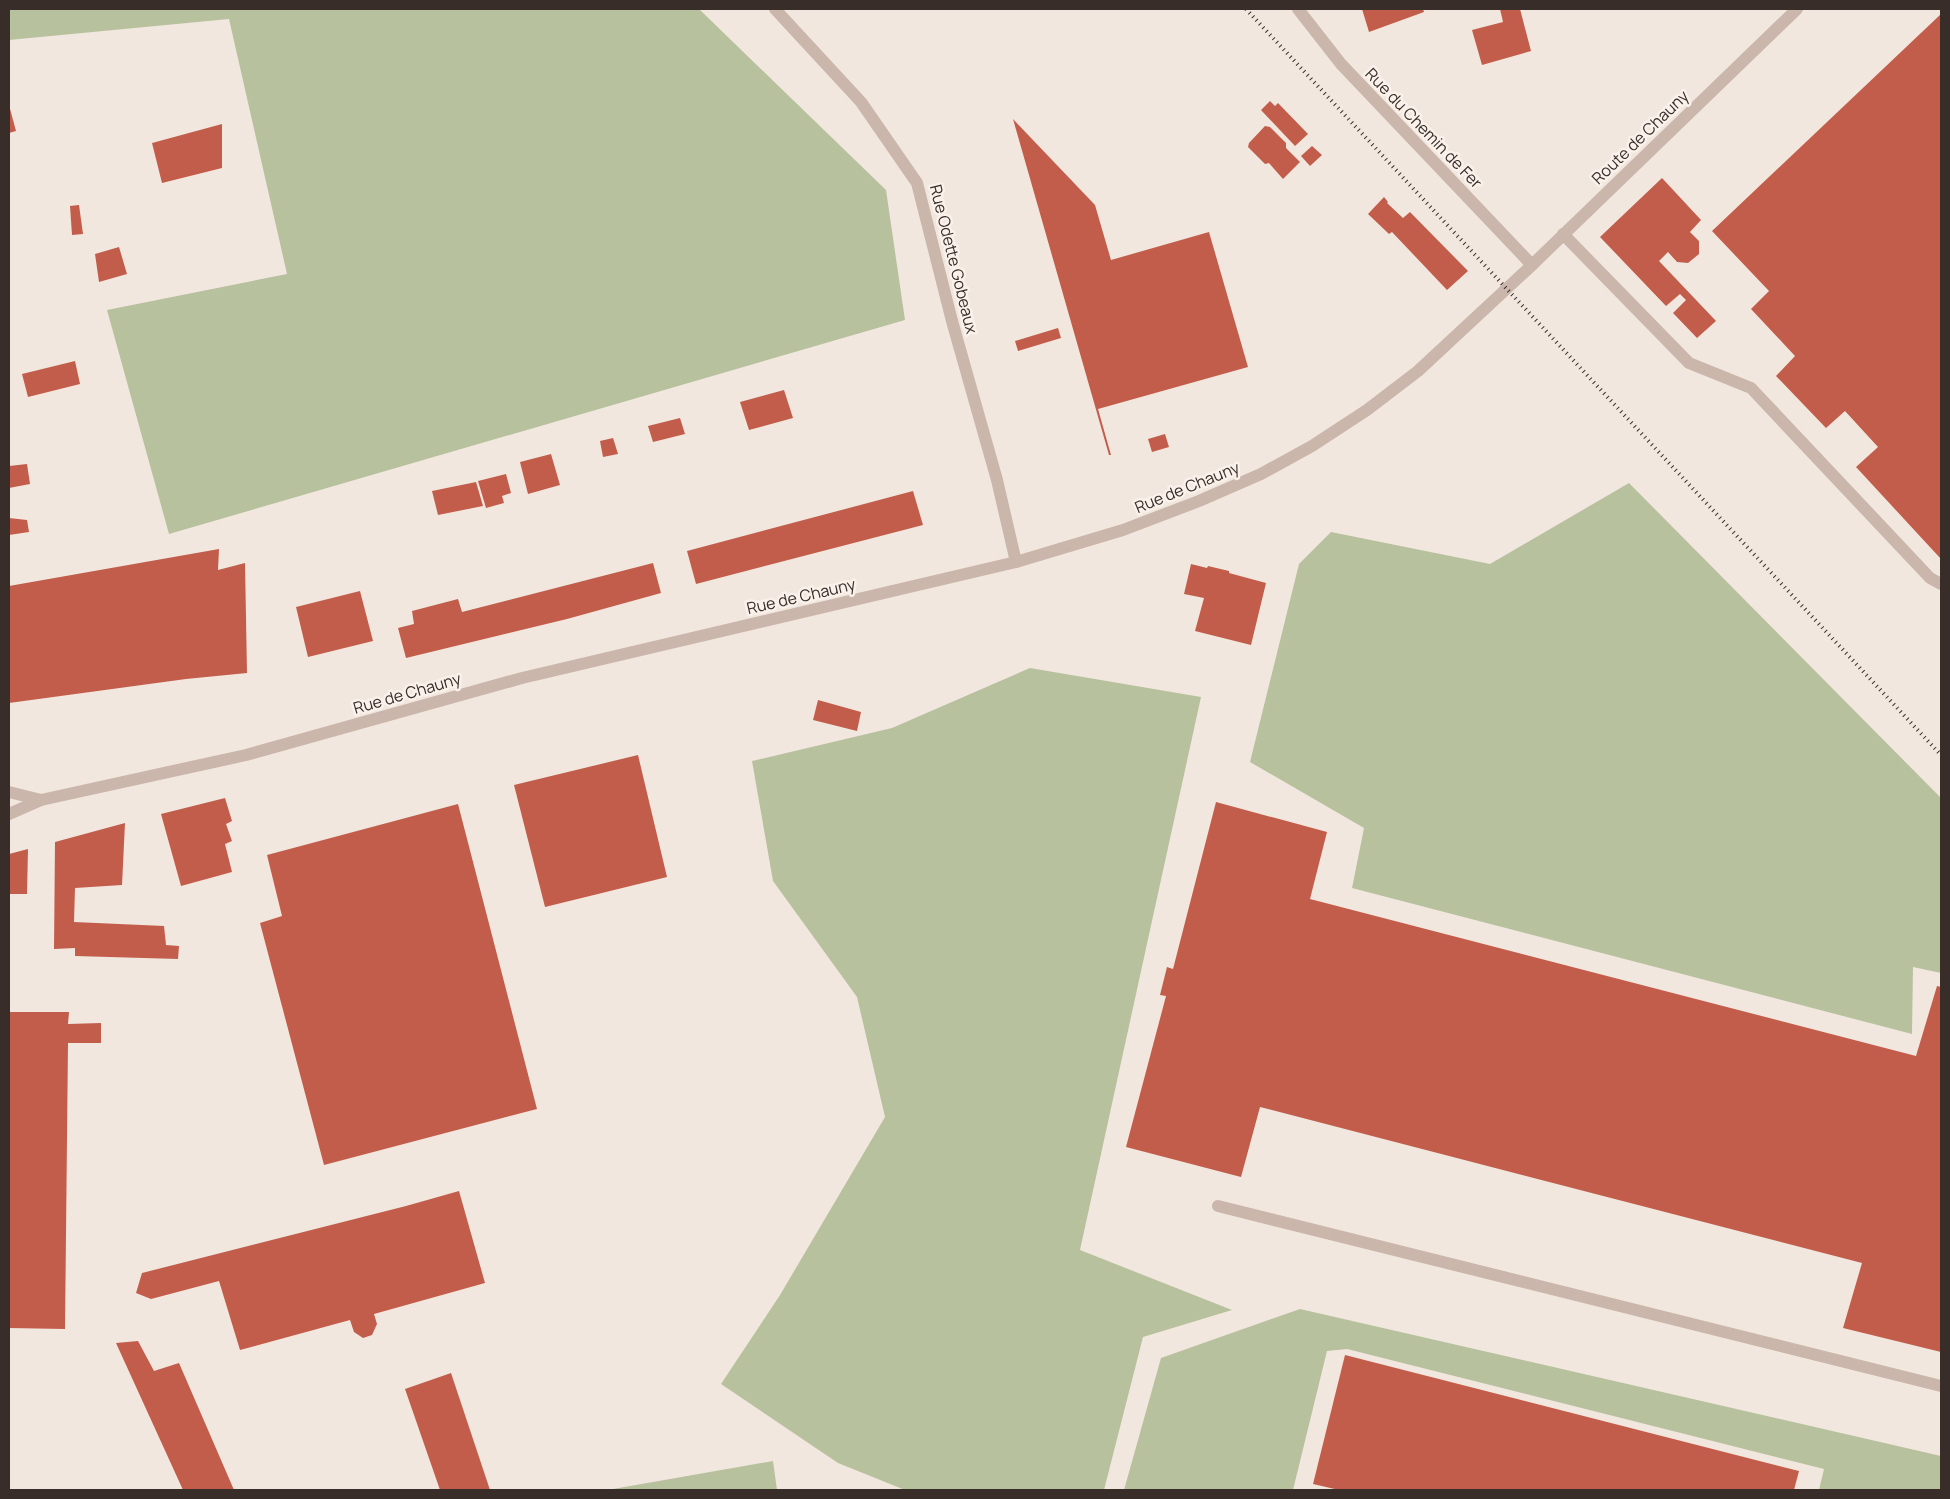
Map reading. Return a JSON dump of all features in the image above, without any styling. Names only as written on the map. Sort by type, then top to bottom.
[{"type":"street","name":"Rue Odette Gobeaux","points":[[775,9],[861,102],[917,183],[952,321],[997,480],[1016,562]]},
{"type":"street","name":"Rue du Chemin de Fer","points":[[1298,9],[1341,64],[1532,264]]},
{"type":"street","name":"Route de Chauny","points":[[1506,289],[1797,9]]},
{"type":"street","points":[[1563,234],[1689,363],[1751,388],[1930,578],[1941,584]]},
{"type":"street","name":"Rue de Chauny","points":[[9,814],[41,800],[246,755],[522,678],[1016,562],[1123,530],[1261,474],[1304,451],[1367,410],[1418,371],[1506,289]]},
{"type":"street","name":"Rue de Chauny","points":[[9,792],[41,800]]},
{"type":"street","points":[[1218,1206],[1941,1386]]},
{"type":"green space","points":[[9,9],[699,9],[886,190],[905,320],[169,534],[107,310],[287,274],[229,19],[9,40]]},
{"type":"green space","points":[[1629,483],[1941,798],[1941,973],[1913,967],[1912,1034],[1352,888],[1364,828],[1250,762],[1299,564],[1331,532],[1490,564]]},
{"type":"green space","points":[[1030,668],[1201,697],[1080,1250],[1232,1310],[1143,1337],[1104,1490],[905,1490],[838,1463],[721,1384],[780,1295],[885,1117],[857,997],[773,881],[752,761],[892,728]]},
{"type":"green space","points":[[1300,1309],[1941,1456],[1941,1490],[1819,1490],[1824,1469],[1347,1349],[1327,1351],[1293,1490],[1124,1490],[1161,1358]]},
{"type":"green space","points":[[773,1461],[777,1490],[613,1490],[613,1489]]},
{"type":"building","points":[[1362,9],[1423,9],[1424,12],[1369,32]]},
{"type":"building","points":[[1500,9],[1520,9],[1531,51],[1482,65],[1472,30],[1503,22]]},
{"type":"building","points":[[1941,14],[1941,559],[1856,467],[1878,447],[1845,411],[1826,428],[1776,376],[1795,356],[1751,309],[1769,291],[1712,231]]},
{"type":"building","points":[[1270,101],[1275,106],[1278,103],[1308,134],[1295,146],[1261,110]]},
{"type":"building","points":[[9,105],[16,131],[9,133]]},
{"type":"building","points":[[1013,119],[1095,205],[1111,260],[1209,232],[1248,367],[1098,409],[1111,455],[1109,455]]},
{"type":"building","points":[[222,124],[222,168],[162,183],[152,143]]},
{"type":"building","points":[[1265,126],[1270,127],[1286,143],[1286,148],[1300,162],[1283,179],[1269,163],[1265,164],[1248,147],[1249,143]]},
{"type":"building","points":[[1312,146],[1322,155],[1310,166],[1301,156]]},
{"type":"building","points":[[1662,178],[1701,220],[1690,232],[1699,241],[1699,254],[1688,263],[1677,262],[1668,252],[1659,261],[1716,321],[1697,338],[1673,313],[1686,300],[1680,294],[1666,306],[1600,237]]},
{"type":"building","points":[[1384,197],[1387,203],[1403,218],[1410,212],[1468,271],[1447,290],[1392,232],[1389,234],[1368,214]]},
{"type":"building","points":[[79,205],[83,234],[72,235],[70,206]]},
{"type":"building","points":[[119,247],[127,274],[99,282],[95,254]]},
{"type":"building","points":[[1058,328],[1061,338],[1018,351],[1015,341]]},
{"type":"building","points":[[75,361],[80,384],[28,397],[22,374]]},
{"type":"building","points":[[784,390],[793,418],[749,430],[740,402]]},
{"type":"building","points":[[680,418],[685,434],[653,442],[648,426]]},
{"type":"building","points":[[1165,434],[1169,447],[1152,452],[1148,439]]},
{"type":"building","points":[[613,438],[618,454],[603,457],[600,441]]},
{"type":"building","points":[[551,454],[560,485],[528,494],[520,462]]},
{"type":"building","points":[[27,464],[30,484],[9,488],[9,466]]},
{"type":"building","points":[[506,474],[511,493],[502,496],[504,503],[486,508],[478,481]]},
{"type":"building","points":[[476,482],[483,506],[438,515],[432,491]]},
{"type":"building","points":[[913,491],[923,525],[696,584],[687,551]]},
{"type":"building","points":[[9,518],[27,520],[29,532],[9,535]]},
{"type":"building","points":[[219,549],[218,570],[245,563],[247,673],[186,679],[9,703],[9,586]]},
{"type":"building","points":[[653,563],[661,593],[567,619],[406,658],[398,628],[414,624],[412,611],[458,599],[462,612]]},
{"type":"building","points":[[1191,564],[1229,571],[1229,573],[1266,583],[1251,645],[1195,631],[1204,598],[1184,594]]},
{"type":"building","points":[[360,591],[373,641],[308,657],[296,607]]},
{"type":"building","points":[[818,700],[861,712],[857,731],[813,720]]},
{"type":"building","points":[[638,755],[667,877],[545,907],[514,785]]},
{"type":"building","points":[[225,798],[232,821],[226,824],[232,841],[225,844],[232,872],[181,886],[161,814]]},
{"type":"building","points":[[1216,802],[1327,832],[1310,899],[1916,1056],[1937,986],[1941,987],[1941,1352],[1843,1328],[1862,1263],[1260,1107],[1241,1177],[1126,1147],[1166,996],[1160,995],[1167,967],[1173,969]]},
{"type":"building","points":[[458,804],[537,1109],[324,1165],[260,923],[282,916],[267,855]]},
{"type":"building","points":[[125,823],[122,885],[75,888],[74,922],[164,926],[166,945],[179,946],[178,959],[75,956],[75,948],[54,949],[55,842]]},
{"type":"building","points":[[28,849],[27,894],[9,894],[9,854]]},
{"type":"building","points":[[9,1012],[69,1012],[68,1024],[101,1023],[101,1043],[68,1043],[65,1329],[9,1328]]},
{"type":"building","points":[[459,1191],[485,1283],[374,1314],[377,1324],[372,1335],[363,1338],[354,1332],[350,1320],[240,1350],[219,1281],[151,1299],[136,1293],[142,1273]]},
{"type":"building","points":[[138,1341],[154,1371],[179,1363],[234,1490],[183,1490],[116,1343]]},
{"type":"building","points":[[1345,1355],[1799,1471],[1794,1490],[1339,1490],[1313,1484]]},
{"type":"building","points":[[451,1373],[490,1490],[440,1490],[405,1389]]},
{"type":"railway","points":[[1246,9],[1941,755]]}]
